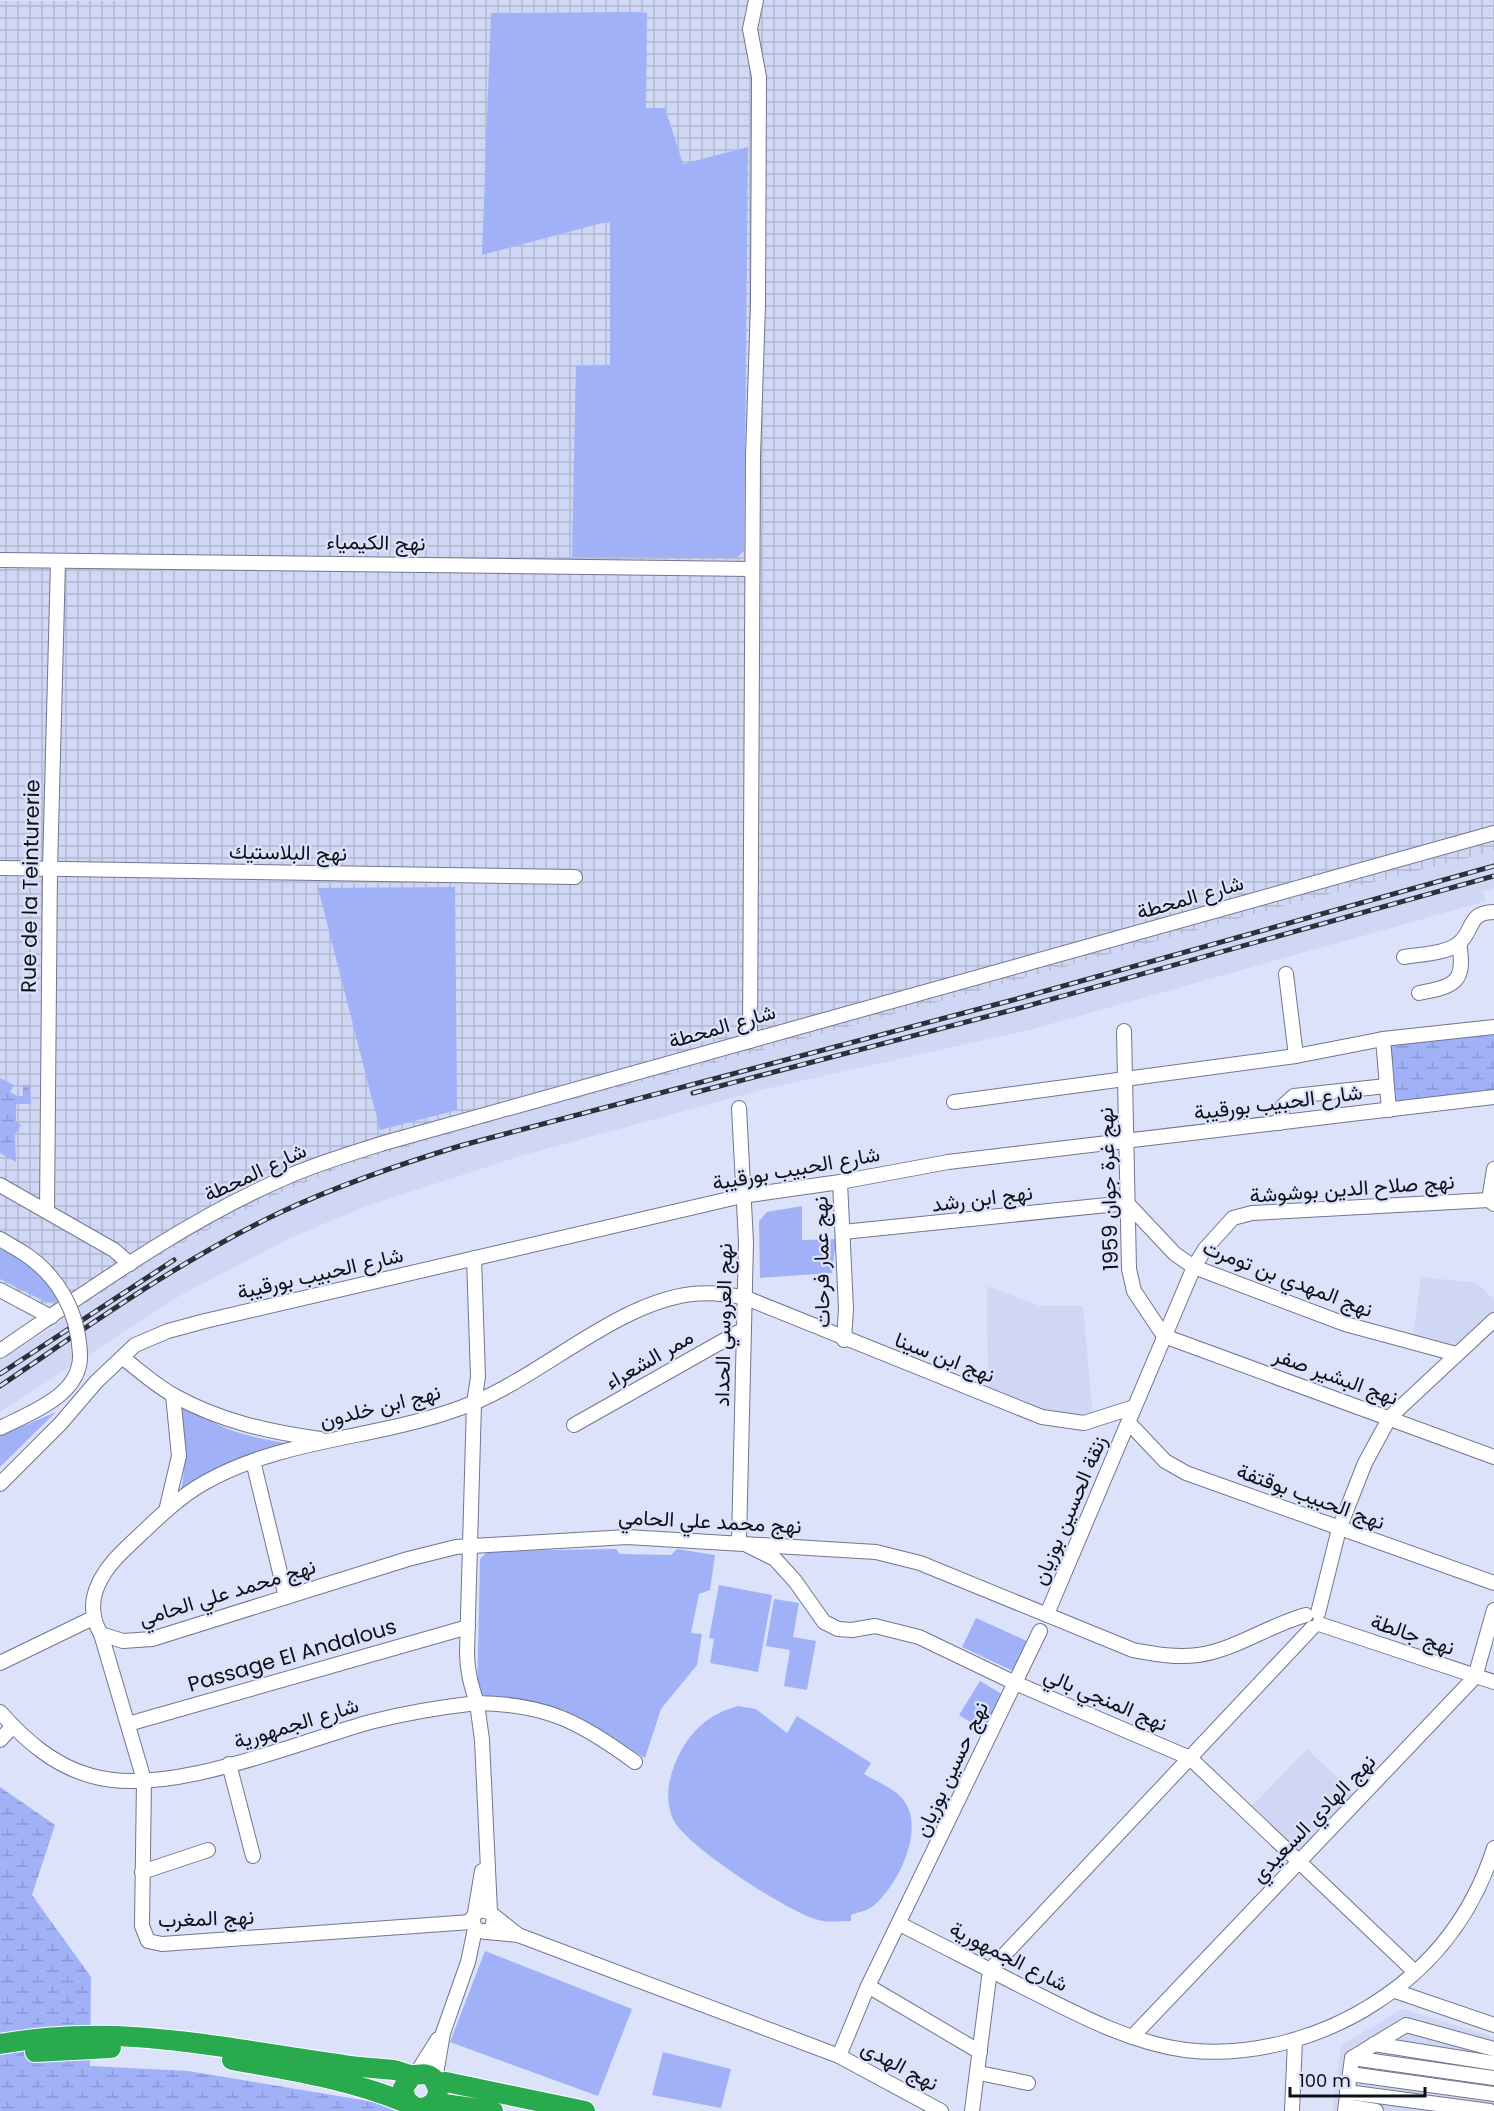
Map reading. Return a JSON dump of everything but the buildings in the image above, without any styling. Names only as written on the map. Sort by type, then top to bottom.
[{"type":"highway","points":[[0,2044],[65,2036],[143,2035],[207,2042],[345,2066],[428,2074],[436,2081],[585,2111]]},
{"type":"highway","points":[[0,2057],[49,2050],[105,2048],[180,2051],[328,2077],[420,2106],[444,2104],[493,2111]]},
{"type":"highway","points":[[414,2074],[403,2088],[406,2100],[420,2106]]},
{"type":"highway","points":[[420,2106],[438,2095],[436,2081]]},
{"type":"street","points":[[750,1041],[752,569],[758,305],[759,77],[750,29],[756,0]]},
{"type":"street","name":"نهج الكيمياء","points":[[0,560],[752,569]]},
{"type":"street","name":"Rue de la Teinturerie","points":[[47,1211],[50,869],[58,562]]},
{"type":"street","name":"شارع المحطة","points":[[0,1351],[130,1264],[233,1203],[316,1165],[384,1143],[1494,833]]},
{"type":"street","name":"نهج البلاستيك","points":[[0,868],[576,877]]},
{"type":"street","points":[[1419,993],[1445,988],[1456,981],[1462,971],[1460,943],[1473,919],[1486,912],[1494,912]]},
{"type":"street","points":[[1404,957],[1443,950],[1460,943]]},
{"type":"street","points":[[1286,974],[1296,1056]]},
{"type":"street","points":[[954,1102],[1296,1056],[1383,1039],[1494,1027]]},
{"type":"street","name":"نهج غرة جوان 1959","points":[[1124,1031],[1128,1250],[1134,1291],[1164,1336]]},
{"type":"street","points":[[1383,1039],[1389,1110]]},
{"type":"street","points":[[1279,1123],[1283,1106],[1294,1096],[1386,1086]]},
{"type":"street","name":"شارع الحبيب بورقيبة","points":[[123,1358],[135,1346],[168,1331],[742,1196],[840,1182],[948,1162],[1494,1098]]},
{"type":"street","name":"نهج العروسي الحداد","points":[[739,1108],[746,1242],[741,1542]]},
{"type":"street","points":[[1492,1202],[1494,1169]]},
{"type":"street","name":"نهج عمار فرحات","points":[[840,1182],[846,1309],[844,1340]]},
{"type":"street","points":[[0,1185],[114,1250],[130,1264]]},
{"type":"street","name":"نهج صلاح الدين بوشوشة","points":[[1129,1423],[1194,1267],[1204,1249],[1233,1218],[1252,1213],[1492,1202]]},
{"type":"street","name":"نهج ابن رشد","points":[[843,1232],[1127,1203]]},
{"type":"street","name":"نهج المهدي بن تومرت","points":[[1127,1203],[1175,1254],[1194,1267],[1345,1324],[1456,1354]]},
{"type":"street","points":[[0,1428],[46,1406],[61,1394],[72,1380],[80,1359],[80,1339],[65,1294],[50,1274],[8,1245]]},
{"type":"street","points":[[474,1258],[478,1377],[474,1403],[467,1673],[477,1703],[482,1740],[486,1851],[494,1923],[479,1926]]},
{"type":"street","points":[[0,1290],[51,1317]]},
{"type":"street","name":"نهج ابن خلدون","points":[[93,1618],[94,1592],[103,1574],[116,1557],[166,1511],[202,1484],[254,1461],[326,1440],[387,1428],[474,1403],[518,1381],[633,1313],[667,1299],[692,1294],[721,1293],[746,1298]]},
{"type":"street","name":"نهج ابن سينا","points":[[746,1298],[844,1340],[1042,1417],[1084,1423],[1134,1407]]},
{"type":"street","points":[[972,2111],[979,2073],[990,1970],[1190,1758],[1314,1620],[1339,1529],[1365,1463],[1390,1417],[1494,1320]]},
{"type":"street","name":"ممر الشعراء","points":[[574,1425],[744,1329]]},
{"type":"street","name":"نهج البشير صفر","points":[[1164,1336],[1494,1457]]},
{"type":"street","points":[[0,1484],[61,1423],[96,1382],[123,1358],[173,1395],[252,1427],[326,1440]]},
{"type":"street","points":[[166,1511],[179,1456],[173,1395]]},
{"type":"street","name":"نهج الحبيب بوقتفة","points":[[1129,1423],[1165,1461],[1175,1467],[1339,1529],[1494,1583]]},
{"type":"street","name":"زنقة الحسين بوزيان","points":[[1047,1614],[1129,1423]]},
{"type":"street","points":[[254,1461],[286,1597]]},
{"type":"street","name":"نهج محمد علي الحامي","points":[[101,1634],[123,1641],[153,1639],[408,1559],[470,1544],[627,1537],[741,1542],[876,1552],[920,1563],[1133,1650],[1169,1656],[1197,1655],[1219,1650],[1271,1626],[1314,1620]]},
{"type":"street","name":"نهج المنجي بالي","points":[[741,1542],[775,1559],[795,1581],[815,1612],[824,1622],[838,1629],[852,1630],[875,1626],[919,1637],[1013,1682],[1190,1758],[1415,1972]]},
{"type":"street","name":"نهج الهادي السعيدي","points":[[1132,2037],[1475,1677],[1494,1610]]},
{"type":"street","points":[[0,1663],[93,1618],[101,1634]]},
{"type":"street","name":"نهج جالطة","points":[[1314,1620],[1494,1682]]},
{"type":"street","name":"Passage El Andalous","points":[[128,1724],[468,1627]]},
{"type":"street","name":"نهج حسين بوزيان","points":[[900,1924],[998,1719],[1013,1682],[1040,1631]]},
{"type":"street","name":"نهج المغرب","points":[[101,1634],[144,1780],[142,1926],[148,1941],[153,1944],[479,1926]]},
{"type":"street","name":"شارع الجمهورية","points":[[0,1712],[27,1741],[71,1768],[92,1777],[114,1780],[168,1778],[229,1764],[373,1722],[477,1703],[507,1703],[559,1715],[594,1733],[635,1762]]},
{"type":"street","points":[[0,1740],[13,1726]]},
{"type":"street","points":[[229,1764],[253,1856]]},
{"type":"street","name":"شارع الجمهورية","points":[[900,1924],[1074,2013],[1132,2037],[1185,2050],[1229,2051],[1295,2040],[1365,2010],[1395,1991],[1446,1940],[1468,1911],[1479,1890],[1494,1848]]},
{"type":"street","points":[[142,1872],[208,1850]]},
{"type":"street","points":[[479,1926],[486,1851]]},
{"type":"street","points":[[436,2081],[443,2032],[468,1962],[483,1909],[492,1913],[518,1935]]},
{"type":"street","points":[[479,1926],[518,1935],[839,2056],[868,1986],[900,1924]]},
{"type":"street","points":[[868,1986],[980,2052]]},
{"type":"street","points":[[1395,1991],[1494,2025]]},
{"type":"street","points":[[1352,2058],[1406,2025],[1494,2049]]},
{"type":"street","points":[[414,2074],[443,2032]]},
{"type":"street","points":[[1425,2107],[1443,2035]]},
{"type":"street","points":[[1292,2111],[1295,2040]]},
{"type":"street","points":[[1374,2044],[1494,2063]]},
{"type":"street","name":"نهج الهدى","points":[[839,2056],[941,2111]]},
{"type":"street","points":[[1352,2058],[1494,2078]]},
{"type":"street","points":[[1346,2103],[1352,2058]]},
{"type":"street","points":[[979,2073],[1028,2083]]},
{"type":"street","points":[[1350,2074],[1494,2094]]},
{"type":"street","points":[[1346,2103],[1492,2110]]},
{"type":"street","points":[[1346,2103],[1376,2111]]},
{"type":"shaded area","points":[[1494,0],[1494,851],[1291,904],[757,1052],[515,1115],[347,1165],[267,1199],[159,1256],[42,1332],[36,1319],[0,1299],[0,1]]},
{"type":"shaded area","points":[[1494,851],[1494,888],[1483,892],[1486,901],[1029,1030],[765,1089],[520,1156],[364,1207],[288,1239],[181,1295],[0,1412],[0,1361],[159,1256],[267,1199],[347,1165],[515,1115],[757,1052],[1291,904]]},
{"type":"shaded area","points":[[1421,1277],[1477,1283],[1494,1300],[1494,1315],[1457,1348],[1412,1342]]},
{"type":"shaded area","points":[[987,1286],[1040,1306],[1083,1306],[1093,1419],[1058,1416],[988,1388]]},
{"type":"shaded area","points":[[1307,1749],[1356,1795],[1302,1853],[1252,1806]]},
{"type":"shaded area","points":[[1403,2009],[1494,2037],[1494,2111],[1333,2111],[1341,2045]]},
{"type":"green space","points":[[491,13],[647,13],[646,108],[665,108],[683,164],[748,147],[744,551],[736,558],[572,557],[576,366],[610,365],[610,221],[482,255]]},
{"type":"green space","points":[[455,887],[457,1110],[380,1130],[318,888]]},
{"type":"green space","points":[[1494,1030],[1494,1089],[1488,1094],[1394,1105],[1381,1045]]},
{"type":"green space","points":[[0,1078],[14,1085],[10,1092],[17,1096],[23,1096],[23,1085],[30,1085],[31,1104],[16,1104],[16,1121],[21,1125],[15,1134],[16,1162],[0,1153]]},
{"type":"green space","points":[[802,1206],[802,1240],[836,1239],[832,1273],[760,1278],[759,1221],[767,1212]]},
{"type":"green space","points":[[0,1249],[10,1252],[27,1263],[42,1277],[61,1301],[44,1301],[0,1279]]},
{"type":"green space","points":[[173,1395],[202,1416],[228,1429],[291,1444],[234,1463],[181,1491],[184,1443]]},
{"type":"green space","points":[[56,1412],[0,1467],[0,1436]]},
{"type":"green space","points":[[616,1549],[620,1554],[671,1555],[677,1549],[715,1555],[710,1590],[699,1594],[691,1633],[702,1634],[697,1665],[661,1709],[645,1758],[564,1710],[507,1698],[477,1698],[480,1559],[488,1551]]},
{"type":"green space","points":[[719,1585],[772,1595],[758,1672],[710,1663],[714,1639],[709,1638]]},
{"type":"green space","points":[[774,1599],[799,1603],[793,1637],[816,1641],[807,1690],[784,1686],[790,1650],[766,1646]]},
{"type":"green space","points":[[976,1618],[1029,1642],[1015,1672],[962,1647]]},
{"type":"green space","points":[[980,1681],[1005,1696],[985,1731],[959,1715]]},
{"type":"green space","points":[[738,1706],[756,1709],[787,1733],[797,1716],[871,1763],[864,1774],[900,1796],[908,1808],[912,1822],[911,1838],[900,1870],[882,1898],[872,1907],[851,1915],[851,1921],[819,1920],[782,1903],[738,1876],[696,1845],[673,1819],[668,1801],[669,1783],[682,1749],[706,1722],[720,1712]]},
{"type":"green space","points":[[0,1787],[55,1825],[32,1895],[91,1977],[90,2066],[188,2071],[380,2103],[395,2111],[0,2111]]},
{"type":"green space","points":[[485,1951],[632,2009],[598,2096],[450,2042]]},
{"type":"green space","points":[[663,2052],[731,2069],[721,2108],[652,2095]]},
{"type":"railway","points":[[0,1386],[136,1294],[206,1251],[279,1213],[393,1167],[463,1145],[1013,1000],[1494,866]]},
{"type":"railway","points":[[693,1093],[1016,1009],[1494,876]]},
{"type":"railway","points":[[0,1374],[174,1260]]}]
